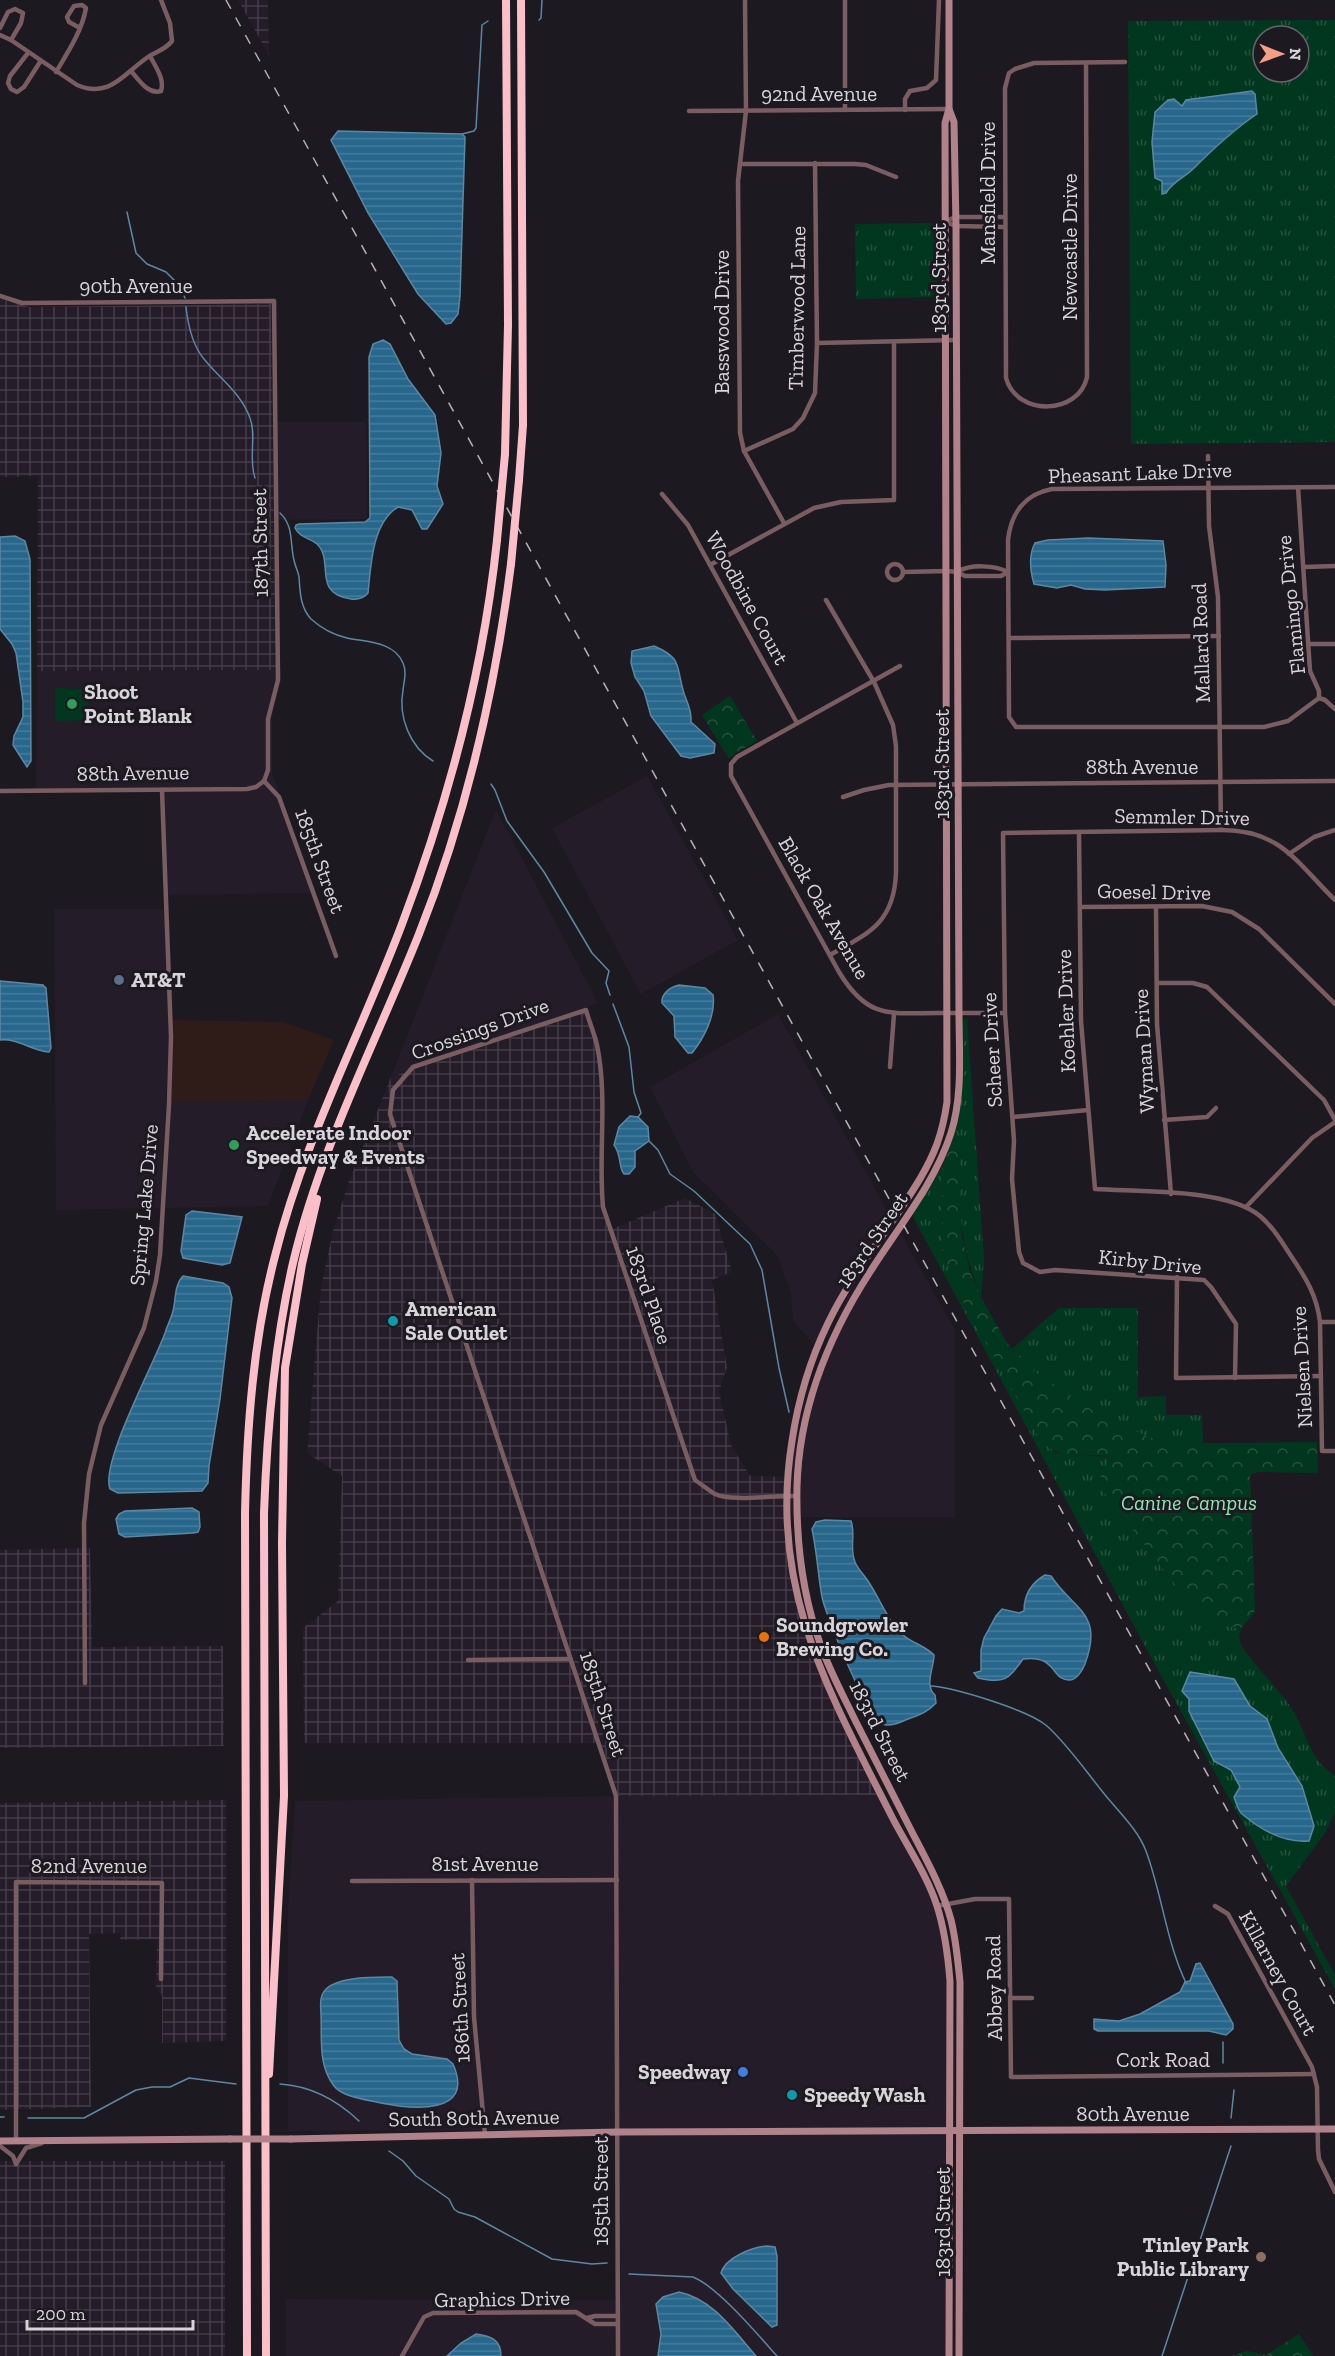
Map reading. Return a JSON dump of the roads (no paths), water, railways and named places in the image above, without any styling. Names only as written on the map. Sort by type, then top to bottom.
[{"type":"highway","points":[[247,2356],[245,1513],[247,1434],[256,1359],[274,1258],[294,1190],[322,1114],[402,925],[435,833],[462,737],[481,657],[498,540],[505,454],[508,325],[507,0]]},
{"type":"highway","points":[[266,2356],[264,1513],[267,1435],[275,1362],[293,1262],[312,1196],[420,933],[453,839],[491,689],[511,564],[523,425],[521,0]]},
{"type":"highway","points":[[265,2110],[272,2054],[274,1966],[284,1796],[282,1543],[285,1368],[302,1264],[326,1160]]},
{"type":"street","points":[[0,35],[11,40],[76,86],[97,90],[113,86],[150,56],[167,48],[172,41],[170,23],[161,0]]},
{"type":"street","name":"Basswood Drive","points":[[745,0],[746,111],[738,182],[740,433],[744,451],[784,523]]},
{"type":"street","points":[[845,0],[845,110]]},
{"type":"street","points":[[905,110],[905,99],[910,91],[930,87],[936,80],[939,0]]},
{"type":"street","name":"183rd Street","points":[[949,0],[949,109],[945,123],[947,1102],[937,1145],[914,1190],[844,1295],[824,1330],[809,1367],[796,1417],[787,1496],[793,1580],[817,1661],[830,1693],[937,1906],[947,1944],[950,1982],[949,2356]]},
{"type":"street","points":[[56,72],[80,28],[86,8],[82,4],[74,6],[67,17],[69,22],[80,28]]},
{"type":"street","points":[[0,28],[8,12],[15,9],[23,13],[21,23],[11,40]]},
{"type":"street","points":[[28,53],[10,76],[8,83],[10,89],[17,92],[24,87],[40,62]]},
{"type":"street","points":[[131,71],[150,91],[161,91],[163,85],[161,78],[150,56]]},
{"type":"street","name":"Mansfield Drive","points":[[1047,405],[1023,402],[1010,391],[1006,378],[1004,96],[1009,73],[1030,63],[1125,62]]},
{"type":"street","name":"Newcastle Drive","points":[[1047,405],[1062,404],[1073,399],[1083,388],[1087,377],[1086,63]]},
{"type":"street","name":"92nd Avenue","points":[[690,111],[949,109]]},
{"type":"street","name":"183rd Street","points":[[949,109],[954,122],[956,218],[959,1086],[952,1131],[926,1190],[849,1304],[827,1351],[813,1392],[801,1441],[797,1496],[800,1564],[821,1648],[946,1904],[955,1937],[960,1982],[959,2356]]},
{"type":"street","name":"Timberwood Lane","points":[[744,451],[793,429],[803,418],[815,393],[817,343],[815,163]]},
{"type":"street","points":[[740,164],[866,165],[896,177]]},
{"type":"street","points":[[945,222],[956,218],[1004,217]]},
{"type":"street","points":[[945,222],[956,226],[1004,227]]},
{"type":"street","name":"90th Avenue","points":[[0,296],[22,303],[274,301]]},
{"type":"street","name":"187th Street","points":[[264,781],[268,770],[268,718],[278,680],[274,301]]},
{"type":"street","points":[[817,343],[956,340]]},
{"type":"street","points":[[710,565],[806,511],[841,502],[894,500],[894,342]]},
{"type":"street","name":"Mallard Road","points":[[1209,456],[1209,526],[1218,597],[1221,830]]},
{"type":"street","name":"Flamingo Drive","points":[[1298,487],[1310,671],[1319,691],[1319,698],[1335,709]]},
{"type":"street","name":"Pheasant Lake Drive","points":[[1220,728],[1024,729],[1016,727],[1009,717],[1008,540],[1012,520],[1020,506],[1041,491],[1052,489],[1335,487]]},
{"type":"street","name":"Woodbine Court","points":[[662,494],[685,521],[797,723]]},
{"type":"street","points":[[1304,567],[1335,566]]},
{"type":"street","points":[[957,572],[965,567],[1001,568],[1008,572]]},
{"type":"street","points":[[903,572],[947,571],[957,572],[964,576],[1001,576],[1008,572]]},
{"type":"street","points":[[826,600],[874,682],[889,714],[895,735],[896,785],[896,889],[892,904],[885,918],[872,931],[830,956]]},
{"type":"street","points":[[1009,638],[1219,636]]},
{"type":"street","points":[[1308,644],[1335,644]]},
{"type":"street","points":[[797,723],[900,666]]},
{"type":"street","points":[[1220,728],[1264,728],[1279,724],[1298,714],[1319,698]]},
{"type":"street","name":"Black Oak Avenue","points":[[797,723],[737,757],[731,764],[730,772],[830,956],[854,995],[873,1008],[894,1014],[1005,1013]]},
{"type":"street","name":"88th Avenue","points":[[0,791],[252,788],[264,781]]},
{"type":"street","name":"185th Street","points":[[264,781],[279,797],[336,956]]},
{"type":"street","name":"88th Avenue","points":[[843,797],[876,787],[896,785],[1335,782]]},
{"type":"street","name":"Spring Lake Drive","points":[[85,1683],[84,1523],[89,1474],[101,1425],[144,1328],[160,1256],[171,1037],[162,790]]},
{"type":"street","points":[[1289,854],[1314,837],[1335,830]]},
{"type":"street","name":"Semmler Drive","points":[[1004,833],[1240,831],[1263,836],[1289,854],[1335,900]]},
{"type":"street","name":"Koehler Drive","points":[[1079,832],[1081,1021],[1095,1189]]},
{"type":"street","name":"Scheer Drive","points":[[1004,833],[1005,1013],[1014,1141],[1012,1179],[1019,1252],[1023,1263]]},
{"type":"street","name":"Goesel Drive","points":[[1080,907],[1212,907],[1232,912],[1259,929],[1335,1004]]},
{"type":"street","name":"Wyman Drive","points":[[1156,907],[1156,983],[1164,1120],[1172,1194]]},
{"type":"street","points":[[1156,983],[1193,982],[1207,987],[1324,1100],[1335,1121],[1312,1138],[1246,1207]]},
{"type":"street","name":"Crossings Drive","points":[[393,1090],[413,1067],[586,1010]]},
{"type":"street","name":"183rd Place","points":[[586,1010],[597,1045],[602,1080],[600,1180],[603,1207],[695,1480],[716,1495],[740,1499],[797,1496]]},
{"type":"street","points":[[890,1067],[894,1014]]},
{"type":"street","name":"185th Street","points":[[393,1090],[390,1114],[616,1796],[618,2356]]},
{"type":"street","points":[[1164,1120],[1207,1117],[1216,1108]]},
{"type":"street","points":[[1012,1116],[1088,1110]]},
{"type":"street","name":"Nielsen Drive","points":[[1095,1189],[1219,1198],[1246,1207],[1270,1226],[1308,1281],[1317,1302],[1320,1322],[1322,1451],[1335,1451]]},
{"type":"street","name":"Kirby Drive","points":[[1023,1263],[1040,1272],[1055,1270],[1204,1280],[1236,1324],[1235,1378]]},
{"type":"street","points":[[1177,1277],[1176,1378],[1321,1376]]},
{"type":"street","points":[[1320,1322],[1335,1322]]},
{"type":"street","points":[[468,1660],[570,1659]]},
{"type":"street","name":"186th Street","points":[[472,1880],[474,2017],[485,2135]]},
{"type":"street","name":"81st Avenue","points":[[352,1881],[617,1880]]},
{"type":"street","name":"82nd Avenue","points":[[16,2141],[16,1882],[162,1883],[161,1979]]},
{"type":"street","name":"Abbey Road","points":[[946,1904],[975,1899],[1009,1899],[1011,2077]]},
{"type":"street","points":[[937,1906],[946,1904]]},
{"type":"street","name":"Killarney Court","points":[[1215,1906],[1228,1914],[1314,2074],[1317,2087],[1319,2159],[1335,2192]]},
{"type":"street","points":[[1011,1998],[1032,1998]]},
{"type":"street","name":"Cork Road","points":[[1011,2077],[1314,2074]]},
{"type":"street","points":[[1317,2130],[1335,2129]]},
{"type":"street","name":"80th Avenue","points":[[949,2132],[1317,2130]]},
{"type":"street","name":"South 80th Avenue","points":[[0,2141],[291,2139],[618,2132],[949,2132]]},
{"type":"street","points":[[0,2146],[13,2156],[16,2164],[26,2148],[48,2141]]},
{"type":"street","name":"Graphics Drive","points":[[402,2356],[424,2317],[433,2313],[576,2312],[595,2324],[618,2324]]},
{"type":"street","name":"Graphics Drive","points":[[587,2318],[618,2316]]},
{"type":"water","points":[[1252,91],[1255,94],[1257,114],[1172,185],[1166,193],[1162,194],[1162,181],[1155,178],[1152,142],[1155,112],[1168,100],[1174,99],[1182,106],[1186,100]]},
{"type":"water","points":[[338,131],[462,134],[465,137],[460,296],[458,314],[451,323],[446,324],[418,294],[368,213],[331,140]]},
{"type":"water","points":[[383,340],[390,344],[408,379],[435,415],[441,453],[437,486],[443,504],[427,529],[422,529],[412,510],[398,507],[389,514],[374,546],[368,593],[360,599],[351,599],[339,596],[331,590],[327,583],[322,551],[317,544],[302,536],[295,528],[299,524],[365,522],[370,518],[369,357],[373,344]]},
{"type":"water","points":[[15,536],[25,541],[30,559],[31,761],[27,767],[13,745],[14,736],[23,717],[16,653],[0,629],[0,537]]},
{"type":"water","points":[[1088,538],[1163,541],[1166,565],[1165,587],[1105,590],[1085,589],[1071,585],[1057,588],[1034,584],[1030,563],[1035,543]]},
{"type":"water","points":[[654,646],[674,659],[690,709],[691,722],[715,744],[714,753],[690,758],[681,756],[651,716],[644,691],[635,677],[631,663],[632,651]]},
{"type":"water","points":[[0,981],[43,985],[46,988],[51,1048],[49,1052],[13,1041],[0,1040]]},
{"type":"water","points":[[679,985],[705,988],[713,995],[713,1010],[708,1026],[692,1053],[688,1053],[675,1037],[674,1016],[662,1003],[667,991]]},
{"type":"water","points":[[630,1116],[638,1117],[648,1127],[649,1141],[635,1151],[635,1167],[629,1174],[624,1174],[614,1145],[619,1127]]},
{"type":"water","points":[[192,1211],[242,1217],[230,1263],[222,1265],[183,1258],[181,1251],[186,1215]]},
{"type":"water","points":[[183,1276],[223,1283],[229,1287],[232,1298],[208,1483],[202,1491],[118,1493],[110,1489],[109,1476],[113,1458],[120,1436],[165,1333],[173,1311],[178,1284]]},
{"type":"water","points":[[192,1508],[199,1512],[198,1532],[125,1537],[119,1534],[116,1519],[125,1511]]},
{"type":"water","points":[[851,1521],[853,1557],[857,1567],[897,1629],[934,1655],[930,1687],[935,1695],[936,1703],[923,1713],[896,1724],[882,1724],[867,1705],[839,1644],[822,1597],[812,1529],[816,1522]]},
{"type":"water","points":[[1045,1575],[1051,1576],[1089,1623],[1090,1647],[1081,1671],[1073,1680],[1064,1679],[1042,1660],[1023,1659],[1005,1679],[994,1681],[978,1678],[974,1673],[981,1671],[981,1650],[984,1638],[996,1616],[1002,1609],[1019,1613],[1024,1611],[1029,1590]]},
{"type":"water","points":[[1190,1672],[1234,1679],[1250,1706],[1267,1719],[1278,1748],[1302,1786],[1314,1826],[1309,1841],[1282,1838],[1257,1825],[1238,1809],[1234,1797],[1240,1787],[1231,1770],[1214,1761],[1189,1711],[1189,1699],[1182,1691]]},
{"type":"water","points":[[1200,1963],[1233,2024],[1233,2029],[1226,2035],[1209,2031],[1098,2031],[1094,2029],[1094,2019],[1119,2021],[1140,2014],[1180,1992],[1185,1982],[1190,1981],[1196,1964]]},
{"type":"water","points":[[392,1977],[397,1981],[399,2040],[404,2049],[412,2054],[447,2059],[453,2064],[458,2081],[456,2093],[448,2101],[423,2107],[381,2103],[343,2093],[334,2086],[329,2078],[322,2052],[320,2004],[323,1993],[328,1987],[344,1980]]},
{"type":"water","points":[[767,2246],[775,2247],[777,2256],[777,2325],[772,2327],[733,2289],[721,2273],[733,2258]]},
{"type":"water","points":[[679,2292],[702,2301],[713,2309],[756,2356],[658,2356],[661,2334],[656,2304],[663,2297]]},
{"type":"water","points":[[476,2334],[494,2339],[499,2346],[501,2356],[447,2356],[461,2343]]},
{"type":"waterway","points":[[539,20],[542,0]]},
{"type":"waterway","points":[[462,134],[474,131],[476,128],[482,25],[488,21]]},
{"type":"waterway","points":[[127,212],[136,253],[147,264],[166,272],[179,285],[185,298]]},
{"type":"waterway","points":[[186,307],[189,328],[196,348],[236,394],[250,418],[253,432],[252,463],[255,478]]},
{"type":"waterway","points":[[280,513],[290,530],[301,599],[307,614],[323,628],[333,633],[386,646],[399,656],[405,670],[402,700],[404,721],[412,740],[433,761]]},
{"type":"waterway","points":[[491,784],[507,821],[544,872],[592,953],[609,971],[606,983],[610,995]]},
{"type":"waterway","points":[[613,1004],[629,1047],[634,1092],[641,1113],[638,1117]]},
{"type":"waterway","points":[[649,1141],[658,1150],[670,1174],[694,1191],[750,1244],[762,1270],[789,1412]]},
{"type":"waterway","points":[[931,1686],[974,1695],[1024,1713],[1047,1726],[1070,1751],[1143,1843],[1174,1951],[1186,1983]]},
{"type":"waterway","points":[[1223,2042],[1223,2063]]},
{"type":"waterway","points":[[28,2118],[84,2118],[136,2090],[170,2087],[189,2078],[236,2084]]},
{"type":"waterway","points":[[280,2084],[323,2095],[359,2121]]},
{"type":"waterway","points":[[1231,2118],[1234,2090]]},
{"type":"waterway","points":[[1162,2356],[1231,2146]]},
{"type":"waterway","points":[[389,2151],[403,2161],[416,2176],[449,2199],[458,2212],[475,2217],[552,2259],[592,2264],[607,2263]]},
{"type":"waterway","points":[[629,2274],[693,2277],[703,2282],[737,2312],[777,2356]]},
{"type":"railway","points":[[226,0],[1335,2005]]},
{"type":"place","name":"Shoot Point Blank","points":[[72,704]]},
{"type":"place","name":"AT&T","points":[[119,980]]},
{"type":"place","name":"Accelerate Indoor Speedway & Events","points":[[234,1145]]},
{"type":"place","name":"American Sale Outlet","points":[[393,1321]]},
{"type":"place","name":"Soundgrowler Brewing Co.","points":[[764,1637]]},
{"type":"place","name":"Speedway","points":[[743,2072]]},
{"type":"place","name":"Speedy Wash","points":[[792,2095]]},
{"type":"place","name":"Tinley Park Public Library","points":[[1261,2257]]},
{"type":"park label","name":"Canine Campus","points":[[1189,1503]]}]
